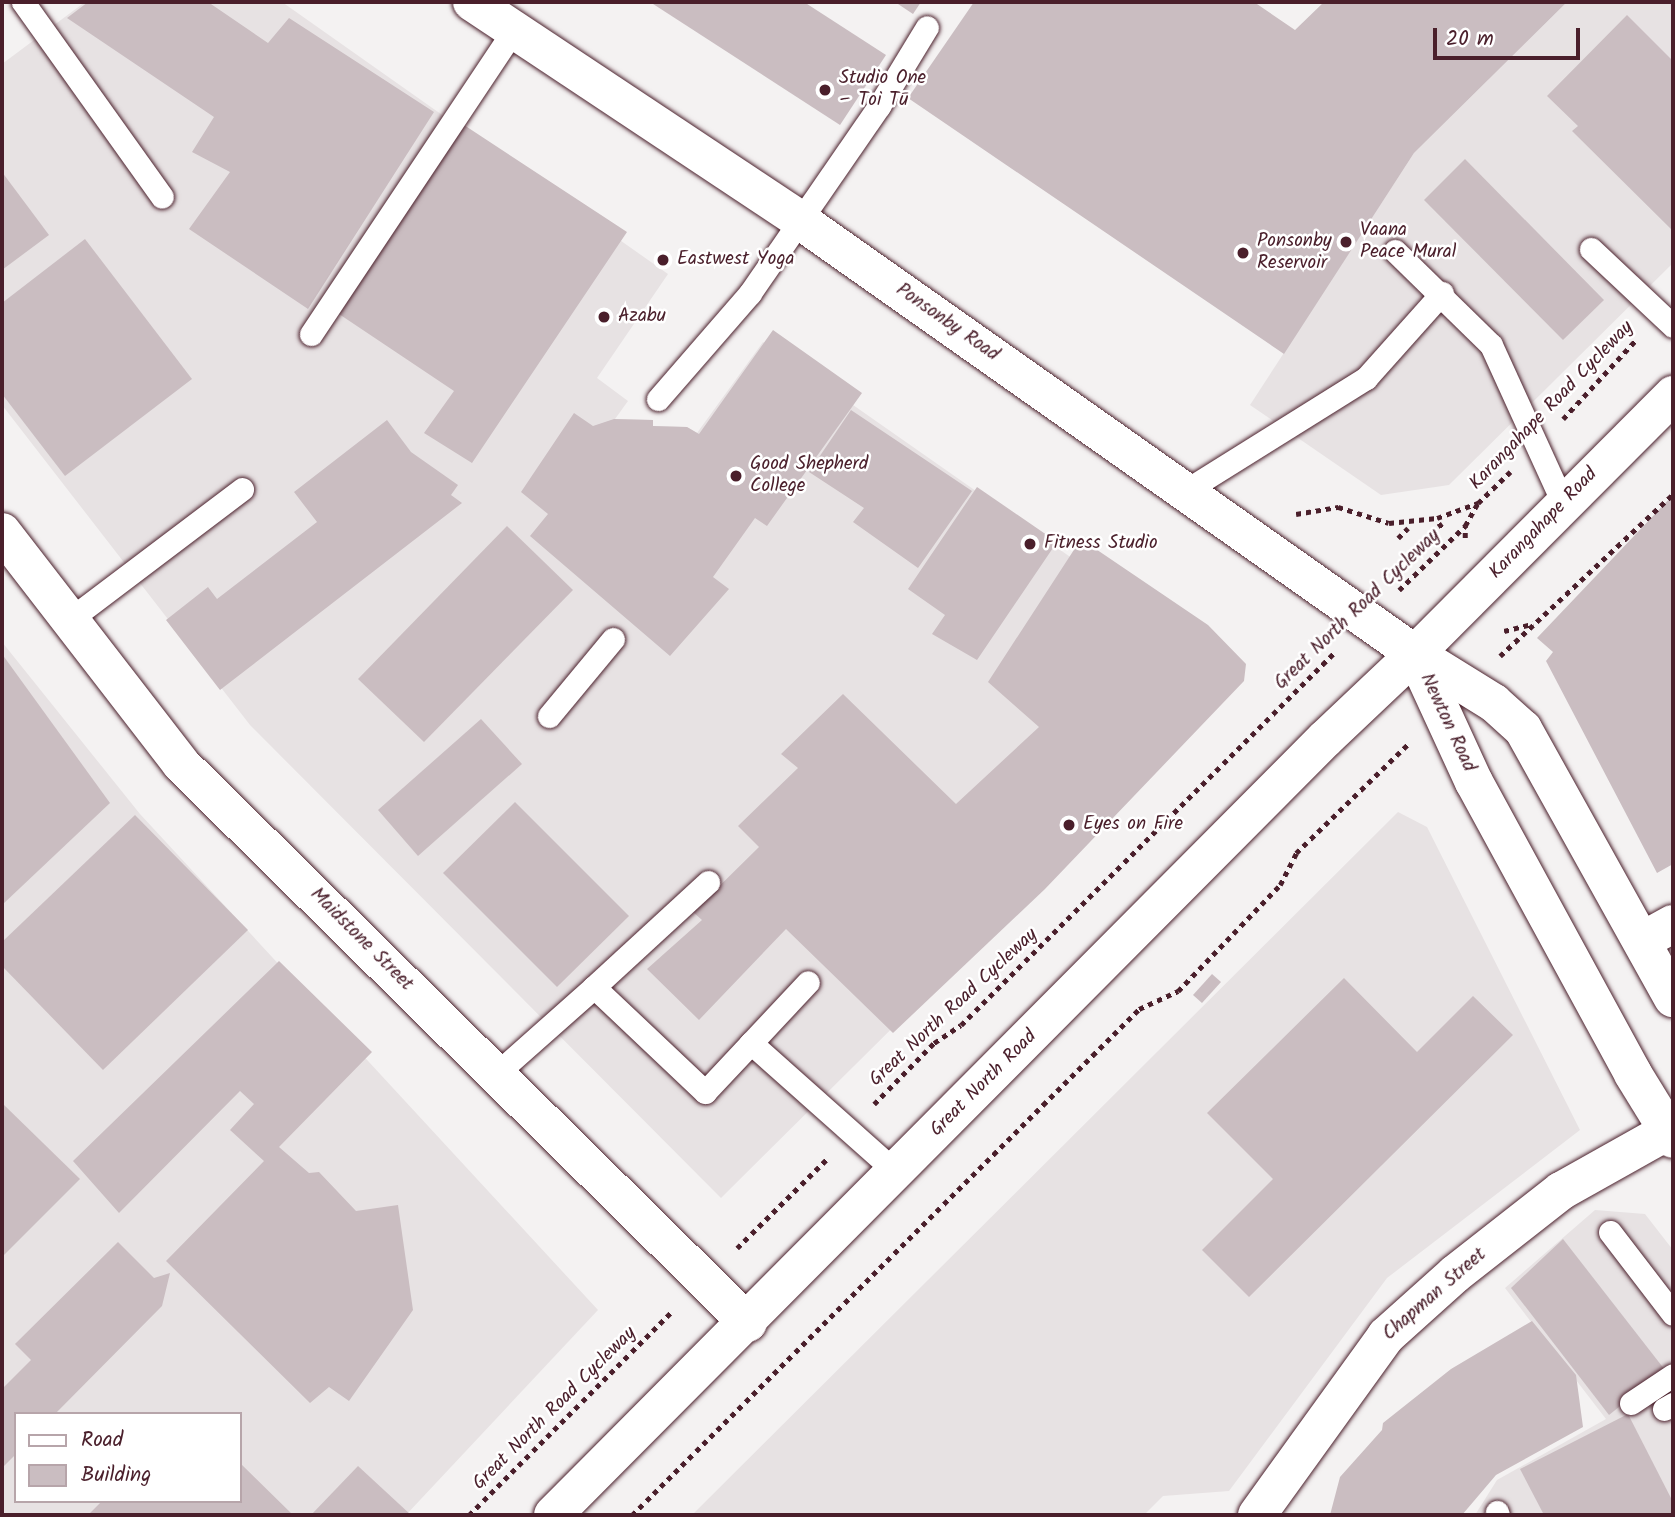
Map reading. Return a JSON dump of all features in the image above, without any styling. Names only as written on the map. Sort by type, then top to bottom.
[{"type":"main road","name":"Ponsonby Road","points":[[472,2],[798,219],[1237,525],[1415,654]]},
{"type":"main road","name":"Karangahape Road","points":[[1415,654],[1673,395]]},
{"type":"main road","name":"Maidstone Street","points":[[2,533],[181,764],[748,1323]]},
{"type":"main road","name":"Newton Road","points":[[1415,654],[1539,903],[1670,1135]]},
{"type":"main road","name":"Newton Road","points":[[1415,654],[1494,703],[1523,729],[1657,933],[1673,998]]},
{"type":"main road","name":"Great North Road","points":[[553,1515],[748,1323],[1325,739],[1415,654]]},
{"type":"main road","name":"Chapman Street","points":[[1257,1515],[1386,1336],[1455,1274],[1561,1191],[1670,1135]]},
{"type":"lane","points":[[23,2],[162,197]]},
{"type":"lane","points":[[659,399],[726,326],[879,106],[927,27]]},
{"type":"lane","points":[[311,334],[514,30]]},
{"type":"lane","points":[[1591,249],[1667,320]]},
{"type":"lane","points":[[1395,251],[1442,293],[1491,345],[1563,503]]},
{"type":"lane","points":[[1187,490],[1366,378],[1442,293]]},
{"type":"lane","points":[[69,620],[242,489]]},
{"type":"lane","points":[[549,716],[613,639]]},
{"type":"lane","points":[[496,1074],[708,882]]},
{"type":"lane","points":[[594,986],[705,1092],[807,982]]},
{"type":"lane","points":[[751,1044],[896,1172]]},
{"type":"lane","points":[[1610,1232],[1673,1314]]},
{"type":"lane","points":[[1630,1403],[1673,1375]]},
{"type":"path","name":"Karangahape Road Cycleway","points":[[1237,525],[1338,507],[1389,523],[1437,518],[1478,503],[1667,320]]},
{"type":"path","points":[[1534,624],[1673,494]]},
{"type":"path","points":[[1439,523],[1444,530]]},
{"type":"path","name":"Great North Road Cycleway","points":[[469,1515],[853,1134],[887,1089],[934,1043],[961,1025],[1465,526]]},
{"type":"path","points":[[1398,538],[1408,528]]},
{"type":"path","points":[[632,1515],[1139,1009],[1178,991],[1279,885],[1296,853],[1442,712]]},
{"type":"shaded area","points":[[85,2],[282,2],[668,274],[597,378],[628,401],[615,419],[653,420],[653,426],[687,427],[697,433],[763,342],[1196,645],[1236,687],[721,1198],[250,725],[2,405],[2,64]]},
{"type":"shaded area","points":[[1567,2],[1673,2],[1673,263],[1449,485],[1381,495],[1250,405],[1414,153]]},
{"type":"shaded area","points":[[2,642],[140,814],[598,1310],[406,1515],[2,1515]]},
{"type":"shaded area","points":[[1398,812],[1427,827],[1580,1130],[1387,1278],[1229,1491],[1163,1496],[1144,1515],[692,1515]]},
{"type":"shaded area","points":[[1595,1210],[1645,1214],[1673,1250],[1673,1515],[1475,1515],[1497,1480],[1606,1419],[1505,1288]]},
{"type":"building","points":[[88,2],[208,2],[268,43],[289,18],[434,112],[308,309],[189,229],[230,172],[192,152],[214,117],[67,18]]},
{"type":"building","name":"Studio One – Toi Tū","points":[[650,2],[804,2],[886,55],[840,125]]},
{"type":"building","points":[[895,2],[921,2],[913,14]]},
{"type":"building","name":"Ponsonby Reservoir","points":[[974,2],[1254,2],[1295,30],[1324,2],[1567,2],[1414,153],[1284,354],[908,98]]},
{"type":"building","points":[[1627,15],[1673,61],[1673,231],[1572,131],[1578,126],[1547,96]]},
{"type":"building","points":[[464,125],[627,232],[472,463],[424,433],[454,391],[339,314]]},
{"type":"building","points":[[1465,159],[1604,300],[1563,340],[1424,200]]},
{"type":"building","points":[[2,172],[49,235],[2,270]]},
{"type":"building","points":[[85,239],[192,379],[65,476],[2,394],[2,303]]},
{"type":"building","points":[[773,330],[862,393],[767,526],[755,518],[713,577],[729,589],[670,656],[530,536],[548,514],[521,492],[574,413],[593,426],[614,419],[653,420],[653,426],[687,427],[699,434]]},
{"type":"building","points":[[851,410],[972,491],[918,568],[853,522],[864,508],[809,472]]},
{"type":"building","points":[[387,420],[411,452],[458,485],[451,495],[462,503],[220,690],[166,620],[208,587],[217,599],[317,522],[294,492]]},
{"type":"building","points":[[977,487],[1057,542],[977,660],[932,634],[945,615],[908,589]]},
{"type":"building","points":[[1673,495],[1673,864],[1657,873],[1546,661],[1553,652],[1537,638]]},
{"type":"building","points":[[507,526],[573,590],[424,742],[358,679]]},
{"type":"building","points":[[1081,539],[1208,625],[1246,664],[1244,681],[1045,889],[893,1033],[786,929],[699,1020],[647,969],[702,920],[693,912],[759,847],[738,826],[798,768],[781,754],[843,694],[956,804],[1039,727],[988,682]]},
{"type":"building","points":[[2,654],[110,803],[2,905]]},
{"type":"building","points":[[481,719],[522,764],[418,856],[378,810]]},
{"type":"building","points":[[515,802],[629,916],[557,987],[443,873]]},
{"type":"building","points":[[135,815],[248,930],[103,1070],[2,966],[2,942]]},
{"type":"building","points":[[279,961],[372,1052],[279,1147],[309,1173],[319,1172],[356,1211],[398,1205],[413,1310],[349,1401],[329,1387],[310,1403],[166,1261],[264,1161],[230,1130],[254,1104],[240,1091],[119,1213],[73,1161]]},
{"type":"building","points":[[1212,974],[1221,982],[1202,1003],[1193,995]]},
{"type":"building","points":[[1344,978],[1417,1052],[1473,996],[1513,1035],[1249,1297],[1202,1250],[1273,1179],[1207,1113]]},
{"type":"building","points":[[2,1103],[80,1179],[2,1257]]},
{"type":"building","points":[[1563,1239],[1665,1370],[1609,1415],[1511,1288]]},
{"type":"building","points":[[118,1242],[154,1278],[170,1273],[162,1306],[57,1412],[14,1412],[14,1456],[2,1468],[2,1389],[31,1360],[15,1344]]},
{"type":"building","points":[[1532,1321],[1576,1375],[1583,1427],[1496,1475],[1462,1515],[1330,1515],[1340,1477],[1382,1430],[1383,1423],[1451,1369]]},
{"type":"building","points":[[1628,1414],[1673,1502],[1673,1515],[1544,1515],[1520,1469]]},
{"type":"building","points":[[242,1465],[293,1515],[88,1515],[100,1503],[242,1503]]},
{"type":"building","points":[[358,1466],[411,1515],[311,1515]]},
{"type":"place","name":"Studio One – Toi Tū","points":[[825,90]]},
{"type":"place","name":"Vaana Peace Mural","points":[[1346,242]]},
{"type":"place","name":"Ponsonby Reservoir","points":[[1243,253]]},
{"type":"place","name":"Eastwest Yoga","points":[[663,260]]},
{"type":"place","name":"Azabu","points":[[604,317]]},
{"type":"place","name":"Good Shepherd College","points":[[736,476]]},
{"type":"place","name":"Fitness Studio","points":[[1030,544]]},
{"type":"place","name":"Eyes on Fire","points":[[1069,825]]}]
